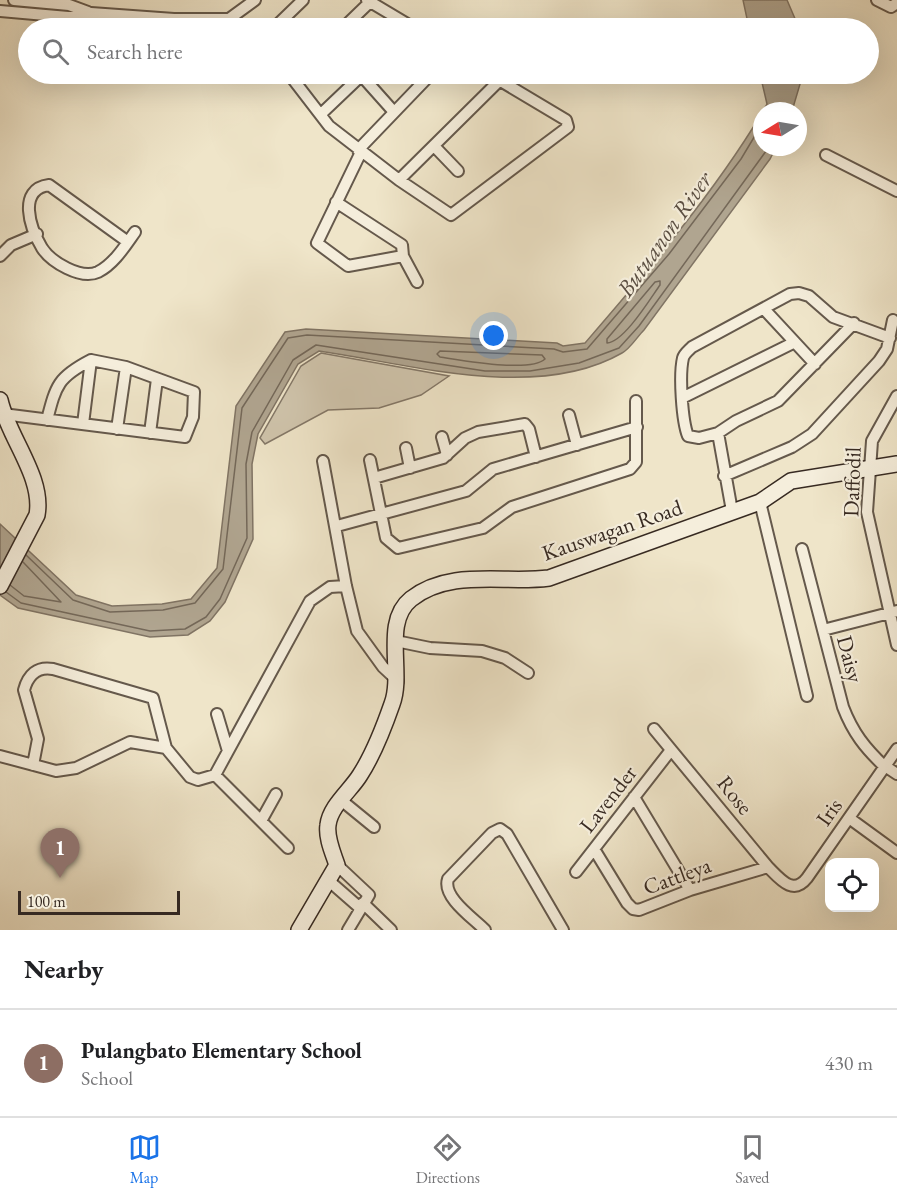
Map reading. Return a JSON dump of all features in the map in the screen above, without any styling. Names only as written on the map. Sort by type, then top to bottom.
[{"type":"street","points":[[14,0],[69,5],[91,13]]},
{"type":"street","points":[[230,18],[255,0]]},
{"type":"street","points":[[284,18],[303,0]]},
{"type":"street","points":[[877,0],[891,7],[897,3]]},
{"type":"street","points":[[352,18],[368,1],[395,18]]},
{"type":"street","points":[[0,11],[68,17],[91,13],[160,18]]},
{"type":"street","points":[[299,84],[329,126],[359,151],[451,215],[568,127],[566,120],[507,84]]},
{"type":"street","points":[[321,114],[352,84]]},
{"type":"street","points":[[370,84],[394,112]]},
{"type":"street","points":[[403,256],[348,266],[317,243],[359,151],[421,84]]},
{"type":"street","points":[[399,180],[496,84]]},
{"type":"street","points":[[434,146],[458,171]]},
{"type":"street","points":[[826,155],[897,191]]},
{"type":"street","points":[[128,242],[49,185],[33,189],[28,202],[37,234],[49,255],[85,275],[97,272],[110,263],[128,242],[135,232]]},
{"type":"street","points":[[336,202],[402,245],[403,256],[417,282]]},
{"type":"street","points":[[0,256],[11,245],[37,234]]},
{"type":"street","points":[[854,323],[778,400],[736,421],[718,433],[699,438],[688,436],[684,426],[681,371],[683,356],[692,347],[790,294],[799,293],[809,296],[833,317],[854,323],[890,338]]},
{"type":"street","points":[[764,309],[814,364]]},
{"type":"street","points":[[724,476],[792,447],[812,434],[879,361],[890,338],[893,320]]},
{"type":"street","points":[[684,397],[793,343]]},
{"type":"street","points":[[83,424],[91,360]]},
{"type":"street","points":[[2,407],[47,420],[185,437],[193,417],[194,392],[126,367],[91,360],[70,371],[58,383],[47,420]]},
{"type":"street","points":[[117,429],[126,367]]},
{"type":"street","points":[[150,433],[157,379]]},
{"type":"street","name":"Daffodil","points":[[897,396],[872,441],[867,512],[893,613],[897,645]]},
{"type":"street","points":[[370,460],[386,538],[398,548],[483,528],[512,507],[630,470],[636,462],[636,400]]},
{"type":"street","points":[[0,586],[37,515],[38,490],[2,407]]},
{"type":"street","points":[[569,415],[577,445]]},
{"type":"street","points":[[374,478],[447,455],[465,438],[478,432],[525,424],[529,429],[536,457]]},
{"type":"street","points":[[337,526],[466,491],[494,469],[637,428]]},
{"type":"street","points":[[718,433],[732,512]]},
{"type":"street","points":[[442,437],[447,455]]},
{"type":"street","points":[[406,448],[410,468]]},
{"type":"street","points":[[323,461],[337,526],[346,586],[357,631],[383,667],[398,681]]},
{"type":"street","name":"Kauswagan Road","points":[[337,864],[330,844],[327,824],[341,800],[361,775],[393,702],[398,681],[397,622],[402,609],[412,598],[429,589],[461,579],[526,581],[549,578],[760,502],[791,481],[897,464]]},
{"type":"street","points":[[760,502],[807,696]]},
{"type":"street","name":"Daisy","points":[[802,549],[843,707],[853,732],[864,747],[897,774]]},
{"type":"street","points":[[33,765],[38,739],[24,690],[30,677],[42,668],[53,669],[153,698],[166,748],[190,777],[206,780],[215,776],[310,601],[330,587],[346,586]]},
{"type":"street","points":[[823,630],[893,613]]},
{"type":"street","points":[[396,642],[430,648],[482,651],[505,658],[528,673]]},
{"type":"street","points":[[218,714],[228,751]]},
{"type":"street","name":"Rose","points":[[654,729],[671,750],[683,760],[768,867],[786,884]]},
{"type":"street","points":[[0,756],[56,771],[76,768],[130,742],[166,748]]},
{"type":"street","name":"Iris","points":[[786,884],[795,888],[801,886],[897,749]]},
{"type":"street","name":"Lavender","points":[[576,872],[671,750]]},
{"type":"street","points":[[215,776],[288,848]]},
{"type":"street","points":[[261,821],[276,794]]},
{"type":"street","points":[[634,797],[690,890]]},
{"type":"street","points":[[341,800],[374,827]]},
{"type":"street","points":[[849,818],[897,853]]},
{"type":"street","points":[[485,930],[450,895],[447,885],[448,879],[492,833],[500,829],[507,834],[563,930]]},
{"type":"street","name":"Cattleya","points":[[594,849],[633,909],[646,908],[690,890],[768,867]]},
{"type":"street","points":[[299,930],[337,864],[369,895],[348,930]]},
{"type":"street","points":[[328,880],[392,930]]},
{"type":"shaded area","points":[[321,353],[449,376],[421,395],[379,408],[328,410],[265,444],[260,438],[301,366]]},
{"type":"water","points":[[743,0],[787,0],[795,18],[747,18]]},
{"type":"water","points":[[762,84],[800,84],[795,102],[767,102]]},
{"type":"water","points":[[753,128],[753,156],[772,156],[644,330],[622,353],[588,368],[551,375],[513,377],[432,370],[319,351],[298,364],[258,434],[252,464],[253,539],[225,602],[210,621],[188,635],[150,637],[18,608],[0,595],[0,524],[76,595],[112,606],[162,604],[191,599],[217,568],[236,406],[285,332],[306,329],[557,343],[563,346],[585,343],[656,260]]},
{"type":"place","name":"Pulangbato Elementary School","points":[[60,878]]},
{"type":"water label","name":"Butuanon River","points":[[664,234]]}]
